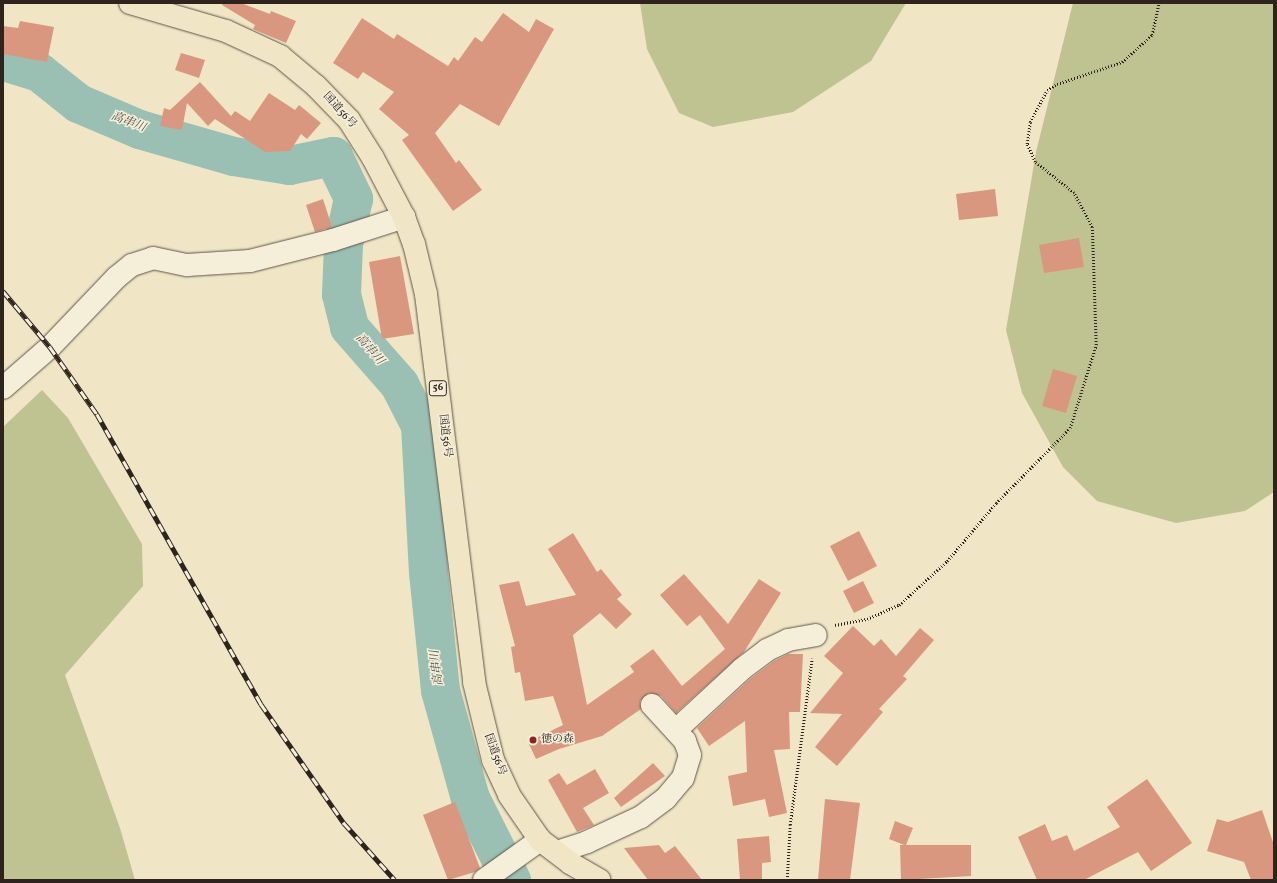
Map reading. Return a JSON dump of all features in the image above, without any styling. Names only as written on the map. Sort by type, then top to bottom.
[{"type":"highway","name":"国道56号","points":[[130,3],[226,31],[280,56],[316,86],[349,120],[373,158],[404,216],[414,244],[426,294],[474,682],[493,760],[510,795],[549,846],[570,863],[599,880]]},
{"type":"street","points":[[3,388],[50,347],[112,282],[132,265],[153,258],[187,265],[250,261],[333,240],[404,216]]},
{"type":"street","points":[[676,730],[742,668],[768,650],[788,640],[816,636]]},
{"type":"street","points":[[485,880],[517,855],[549,846],[587,842],[640,817],[666,798],[683,778],[690,755],[685,741],[652,705]]},
{"type":"path","points":[[787,880],[803,717],[816,636],[835,625],[867,619],[899,605],[947,561],[996,503],[1070,428],[1096,345],[1092,227],[1074,193],[1035,162],[1027,144],[1030,122],[1047,90],[1057,84],[1122,62],[1152,35],[1160,3]]},
{"type":"green space","points":[[640,3],[906,3],[871,61],[793,112],[713,127],[679,113],[647,49]]},
{"type":"green space","points":[[1073,3],[1274,3],[1274,492],[1245,511],[1176,523],[1097,501],[1063,467],[1022,393],[1006,330],[1036,152]]},
{"type":"green space","points":[[42,390],[68,418],[142,544],[143,586],[65,675],[120,828],[135,880],[3,880],[3,427]]},
{"type":"building","points":[[223,3],[241,3],[270,14],[271,11],[296,21],[286,43],[253,29],[255,25],[222,5]]},
{"type":"building","points":[[503,13],[529,32],[536,19],[554,29],[499,126],[460,104],[435,133],[456,163],[459,160],[482,190],[453,211],[402,140],[409,135],[379,109],[394,92],[363,72],[358,79],[333,63],[362,18],[394,39],[397,34],[448,66],[454,57],[458,61],[475,37],[482,42]]},
{"type":"building","points":[[20,21],[54,27],[47,62],[3,54],[3,26],[18,28]]},
{"type":"building","points":[[181,53],[205,60],[199,78],[175,70]]},
{"type":"building","points":[[200,82],[231,116],[235,111],[250,121],[269,93],[295,110],[299,105],[321,123],[307,139],[301,134],[290,151],[265,152],[215,119],[208,126],[187,103],[182,130],[160,126],[164,108],[170,110]]},
{"type":"building","points":[[995,189],[998,216],[959,220],[956,194]]},
{"type":"building","points":[[323,199],[332,227],[315,232],[306,205]]},
{"type":"building","points":[[1079,238],[1084,267],[1044,273],[1039,245]]},
{"type":"building","points":[[400,256],[414,334],[382,339],[369,262]]},
{"type":"building","points":[[1053,369],[1077,376],[1066,413],[1042,406]]},
{"type":"building","points":[[859,531],[877,566],[848,581],[830,546]]},
{"type":"building","points":[[573,533],[597,572],[601,569],[622,595],[617,599],[632,614],[616,629],[600,613],[573,635],[587,705],[634,672],[630,666],[653,649],[682,686],[725,649],[700,615],[687,626],[660,595],[684,574],[728,624],[759,579],[781,593],[744,652],[676,713],[661,696],[649,693],[640,701],[641,709],[602,736],[559,749],[536,759],[528,742],[563,725],[553,696],[525,701],[520,672],[515,673],[511,647],[515,646],[499,585],[519,581],[526,606],[576,595],[548,549]]},
{"type":"building","points":[[863,581],[874,603],[854,613],[843,591]]},
{"type":"building","points":[[853,626],[874,646],[881,639],[896,656],[920,628],[934,640],[903,676],[907,679],[879,709],[883,712],[837,766],[815,747],[842,714],[810,713],[843,673],[824,656]]},
{"type":"building","points":[[788,654],[803,654],[800,712],[789,712],[790,749],[774,750],[787,813],[769,817],[765,799],[733,806],[728,776],[747,772],[745,721],[709,746],[697,728],[750,679],[774,661]]},
{"type":"building","points":[[653,763],[665,776],[621,807],[614,798]]},
{"type":"building","points":[[595,769],[609,793],[583,808],[594,825],[577,832],[548,780],[559,773],[567,785]]},
{"type":"building","points":[[1147,779],[1192,843],[1151,871],[1138,852],[1084,880],[1037,880],[1018,837],[1045,824],[1052,841],[1067,835],[1074,851],[1120,827],[1107,807]]},
{"type":"building","points":[[825,799],[860,803],[850,880],[818,880]]},
{"type":"building","points":[[455,802],[480,868],[475,872],[448,880],[423,815]]},
{"type":"building","points":[[1262,810],[1274,845],[1274,880],[1251,880],[1244,862],[1207,851],[1217,819],[1228,822]]},
{"type":"building","points":[[895,821],[913,828],[906,845],[971,845],[971,876],[901,880],[900,845],[904,845],[889,839]]},
{"type":"building","points":[[769,836],[771,862],[762,863],[762,880],[740,880],[737,839]]},
{"type":"building","points":[[659,845],[665,853],[675,846],[702,880],[648,880],[624,848]]},
{"type":"waterway","name":"高串川","points":[[3,61],[39,72],[78,103],[139,129],[233,156],[289,165],[333,156],[353,198],[343,244],[341,294],[349,327],[399,384],[420,425],[428,572],[440,690],[470,798],[511,880]]},
{"type":"railway","points":[[3,291],[50,347],[97,414],[261,704],[344,823],[395,880]]},
{"type":"place","name":"徳の森","points":[[533,740]]}]
